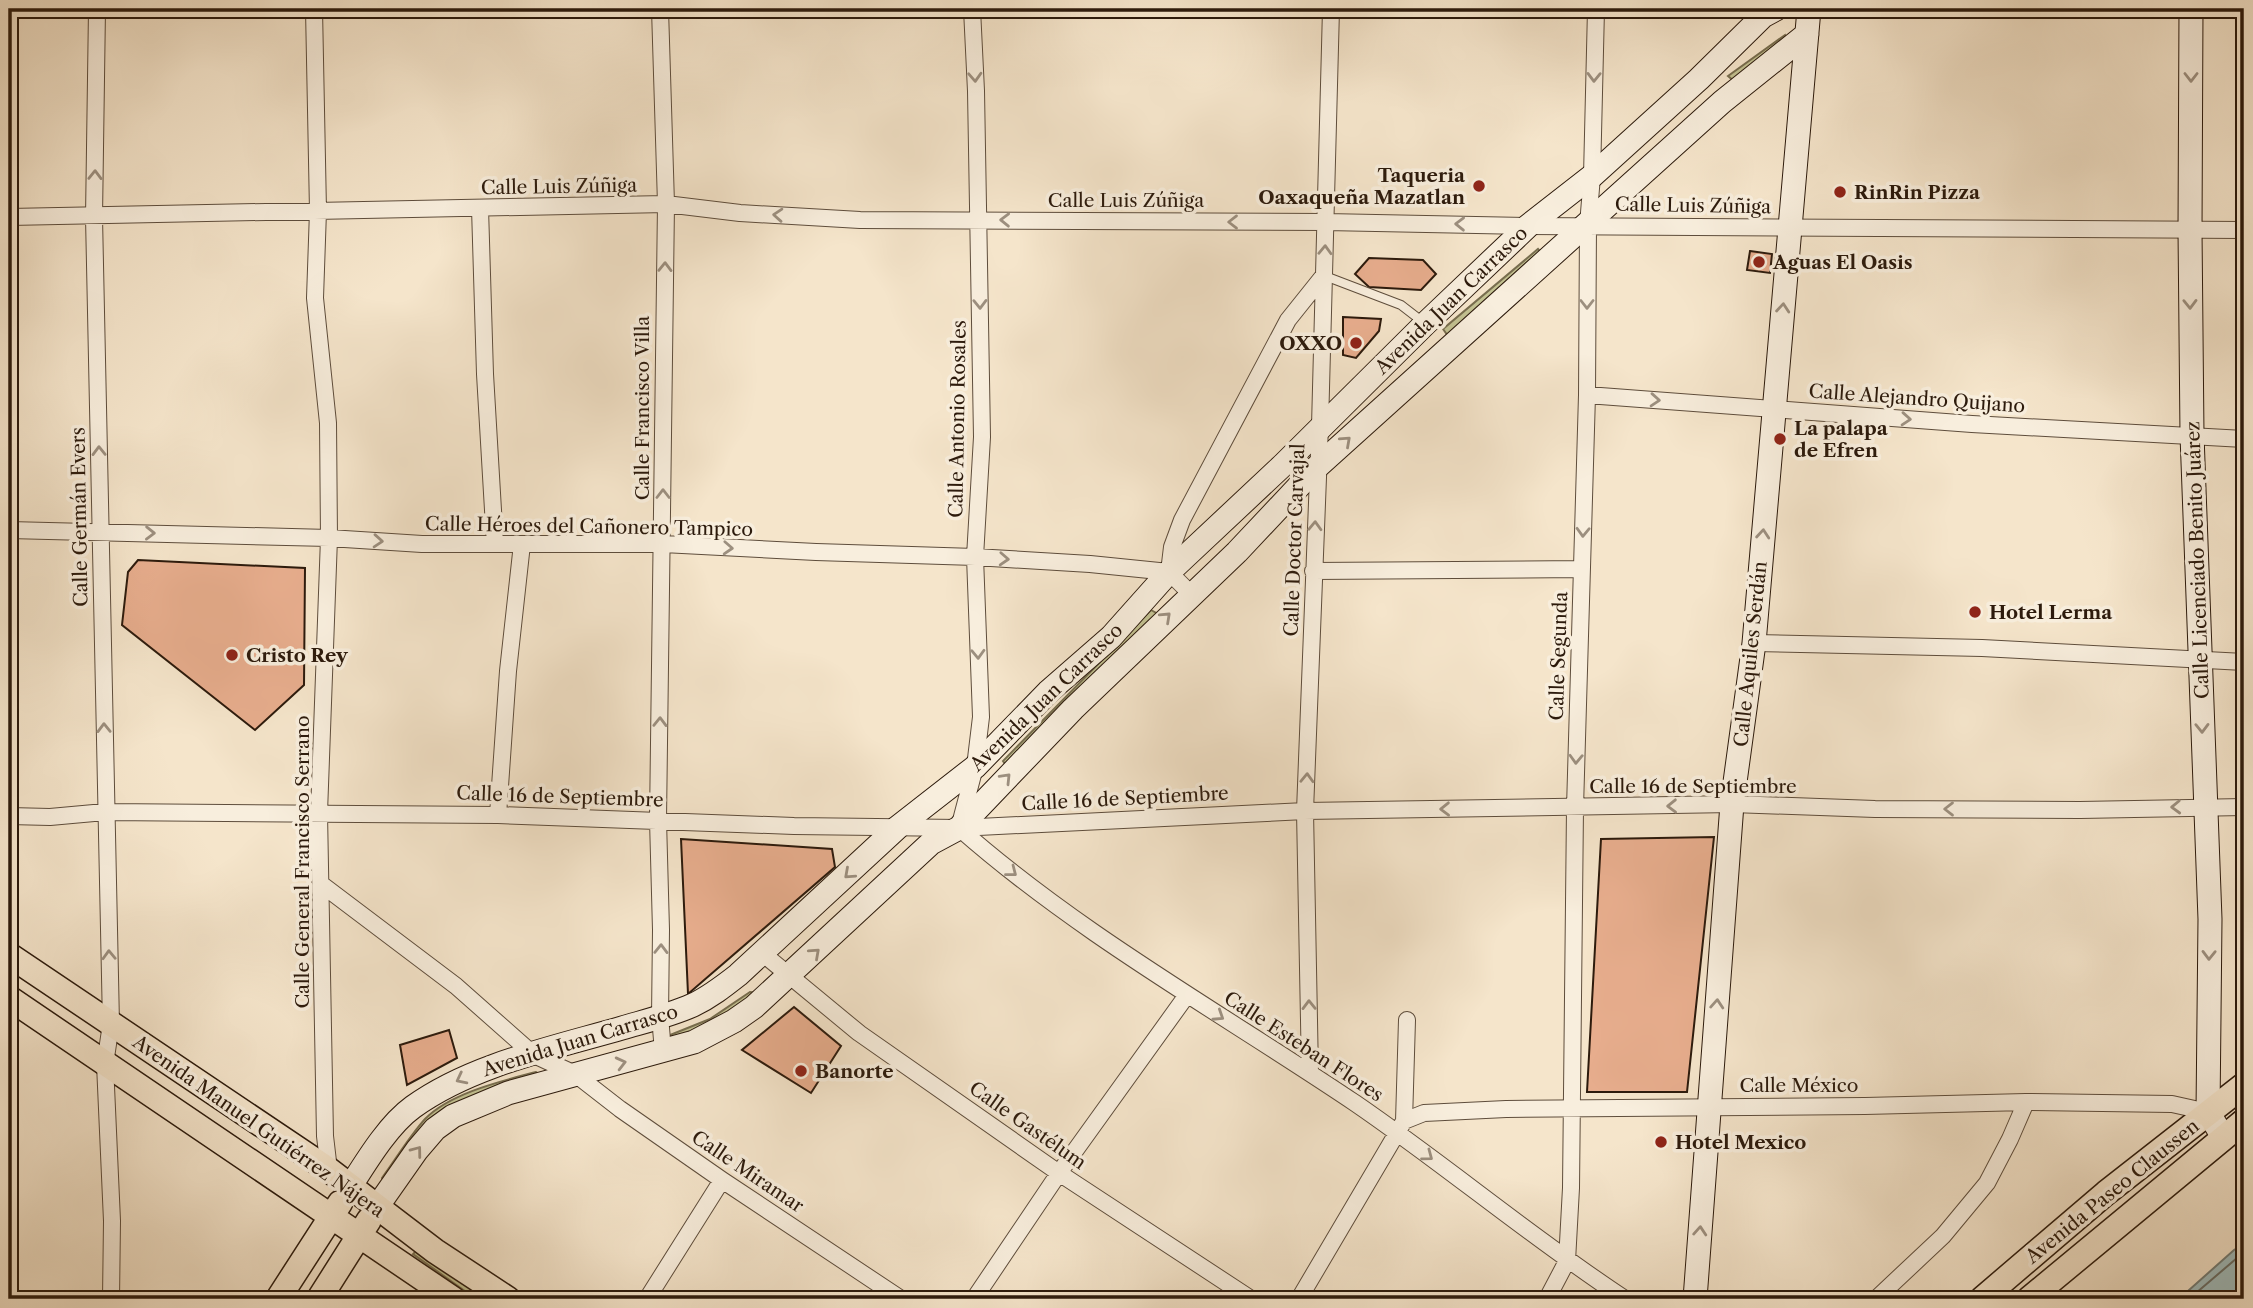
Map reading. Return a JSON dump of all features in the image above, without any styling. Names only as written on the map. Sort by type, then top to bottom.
[{"type":"main road","name":"Avenida Manuel Gutiérrez Nájera","points":[[9,955],[329,1170],[435,1251],[508,1299]]},
{"type":"main road","name":"Avenida Manuel Gutiérrez Nájera","points":[[9,999],[453,1299]]},
{"type":"main road","name":"Avenida Paseo Claussen","points":[[1982,1299],[2106,1193],[2244,1085]]},
{"type":"main road","name":"Avenida Paseo Claussen","points":[[2029,1299],[2244,1121]]},
{"type":"main road","name":"Avenida Juan Carrasco","points":[[278,1299],[350,1187]]},
{"type":"main road","name":"Avenida Juan Carrasco","points":[[319,1299],[377,1207]]},
{"type":"street","name":"Calle Germán Evers","points":[[97,9],[94,217],[111,1024],[105,1064]]},
{"type":"street","name":"Calle General Francisco Serrano","points":[[314,9],[318,212],[315,298],[328,423],[329,538],[319,813],[325,1136],[329,1170]]},
{"type":"street","name":"Calle Francisco Villa","points":[[660,9],[666,204],[658,820],[660,1017],[663,1051]]},
{"type":"street","name":"Calle Antonio Rosales","points":[[960,828],[975,767],[981,717],[975,557],[982,436],[972,9]]},
{"type":"street","name":"Calle Doctor Carvajal","points":[[1310,1073],[1306,811],[1331,9]]},
{"type":"street","name":"Calle Segunda","points":[[1547,1299],[1567,1261],[1571,1188],[1575,807],[1587,396],[1588,225],[1592,176],[1596,9]]},
{"type":"street","name":"Avenida Juan Carrasco","points":[[350,1187],[370,1156],[410,1109],[443,1089],[487,1067],[660,1017],[693,1005],[715,993],[898,827],[975,767],[1048,692],[1111,637],[1169,572],[1528,226],[1592,176],[1699,79],[1763,16],[1776,9]]},
{"type":"street","name":"Calle Aquiles Serdán","points":[[1695,1299],[1732,804],[1754,643],[1809,9]]},
{"type":"street","name":"Calle Licenciado Benito Juárez","points":[[2191,9],[2192,435],[2210,919],[2208,1112]]},
{"type":"street","name":"Avenida Juan Carrasco","points":[[377,1207],[426,1139],[453,1116],[498,1097],[694,1042],[754,1007],[931,844],[960,828],[1073,709],[1237,552],[1317,467],[1722,102],[1807,34]]},
{"type":"street","points":[[1699,79],[1722,102]]},
{"type":"street","name":"Calle Luis Zúñiga","points":[[9,217],[666,204],[740,213],[860,220],[2244,230]]},
{"type":"street","points":[[480,208],[485,373],[495,544]]},
{"type":"street","points":[[1191,594],[1169,572],[1172,547],[1188,508],[1288,320],[1324,275]]},
{"type":"street","points":[[1425,324],[1449,349]]},
{"type":"street","name":"Calle Alejandro Quijano","points":[[1587,396],[1972,424],[2244,439]]},
{"type":"street","name":"Calle Héroes del Cañonero Tampico","points":[[9,530],[329,538],[422,544],[663,544],[975,557],[1169,572]]},
{"type":"street","points":[[498,815],[508,671],[522,544]]},
{"type":"street","points":[[1313,571],[1582,569]]},
{"type":"street","points":[[1754,643],[1982,648],[2244,662]]},
{"type":"street","name":"Calle 16 de Septiembre","points":[[9,817],[50,817],[105,812],[498,815],[794,826],[960,828],[1306,811],[1732,804],[1875,809],[2080,810],[2244,807]]},
{"type":"street","name":"Calle Esteban Flores","points":[[960,828],[1023,880],[1187,995],[1401,1127],[1567,1261],[1625,1299]]},
{"type":"street","name":"Calle Miramar","points":[[321,884],[456,986],[534,1055],[575,1074],[722,1180],[901,1299]]},
{"type":"street","name":"Calle Gastélum","points":[[762,953],[859,1033],[1059,1173],[1251,1299]]},
{"type":"street","points":[[974,1299],[1059,1173],[1187,995]]},
{"type":"street","points":[[1300,1299],[1401,1127],[1407,1020]]},
{"type":"street","points":[[105,1064],[113,1221],[111,1299]]},
{"type":"street","points":[[1876,1299],[1943,1236],[1987,1183],[2010,1139],[2025,1102]]},
{"type":"street","name":"Calle México","points":[[1401,1127],[1424,1113],[1506,1109],[2025,1102],[2172,1104],[2208,1112]]},
{"type":"street","points":[[2208,1112],[2223,1137]]},
{"type":"street","points":[[647,1299],[722,1180]]},
{"type":"lane","points":[[1324,275],[1401,305],[1425,324]]},
{"type":"shaded area","points":[[1785,35],[1787,41],[1735,82],[1728,76]]},
{"type":"shaded area","points":[[1538,249],[1544,256],[1448,336],[1443,329]]},
{"type":"shaded area","points":[[1151,610],[1158,614],[1007,767],[1003,761]]},
{"type":"shaded area","points":[[750,992],[758,993],[758,998],[674,1042],[670,1035],[710,1019]]},
{"type":"shaded area","points":[[536,1072],[541,1076],[487,1095],[384,1183],[382,1178],[408,1141],[425,1119],[436,1110],[477,1089]]},
{"type":"shaded area","points":[[417,1250],[488,1299],[476,1299],[413,1254]]},
{"type":"water","points":[[2244,1244],[2244,1299],[2179,1299],[2234,1250]]},
{"type":"building","name":"Aguas El Oasis","points":[[1750,251],[1772,254],[1770,273],[1747,270]]},
{"type":"building","points":[[1369,258],[1423,260],[1436,274],[1421,290],[1369,287],[1355,274]]},
{"type":"building","name":"OXXO","points":[[1343,317],[1381,319],[1379,331],[1356,358],[1343,355]]},
{"type":"building","name":"Cristo Rey","points":[[138,560],[305,568],[304,685],[255,730],[122,625],[128,572]]},
{"type":"building","points":[[1714,837],[1687,1092],[1587,1092],[1601,839]]},
{"type":"building","points":[[681,839],[832,849],[835,867],[688,994]]},
{"type":"building","name":"Banorte","points":[[794,1007],[841,1046],[811,1093],[742,1050]]},
{"type":"building","points":[[449,1030],[457,1058],[407,1085],[400,1045]]},
{"type":"place","name":"Taqueria Oaxaqueña Mazatlan","points":[[1479,186]]},
{"type":"place","name":"RinRin Pizza","points":[[1840,192]]},
{"type":"place","name":"Aguas El Oasis","points":[[1759,262]]},
{"type":"place","name":"OXXO","points":[[1356,343]]},
{"type":"place","name":"La palapa de Efren","points":[[1780,439]]},
{"type":"place","name":"Hotel Lerma","points":[[1975,612]]},
{"type":"place","name":"Cristo Rey","points":[[232,655]]},
{"type":"place","name":"Banorte","points":[[801,1071]]},
{"type":"place","name":"Hotel Mexico","points":[[1661,1142]]}]
